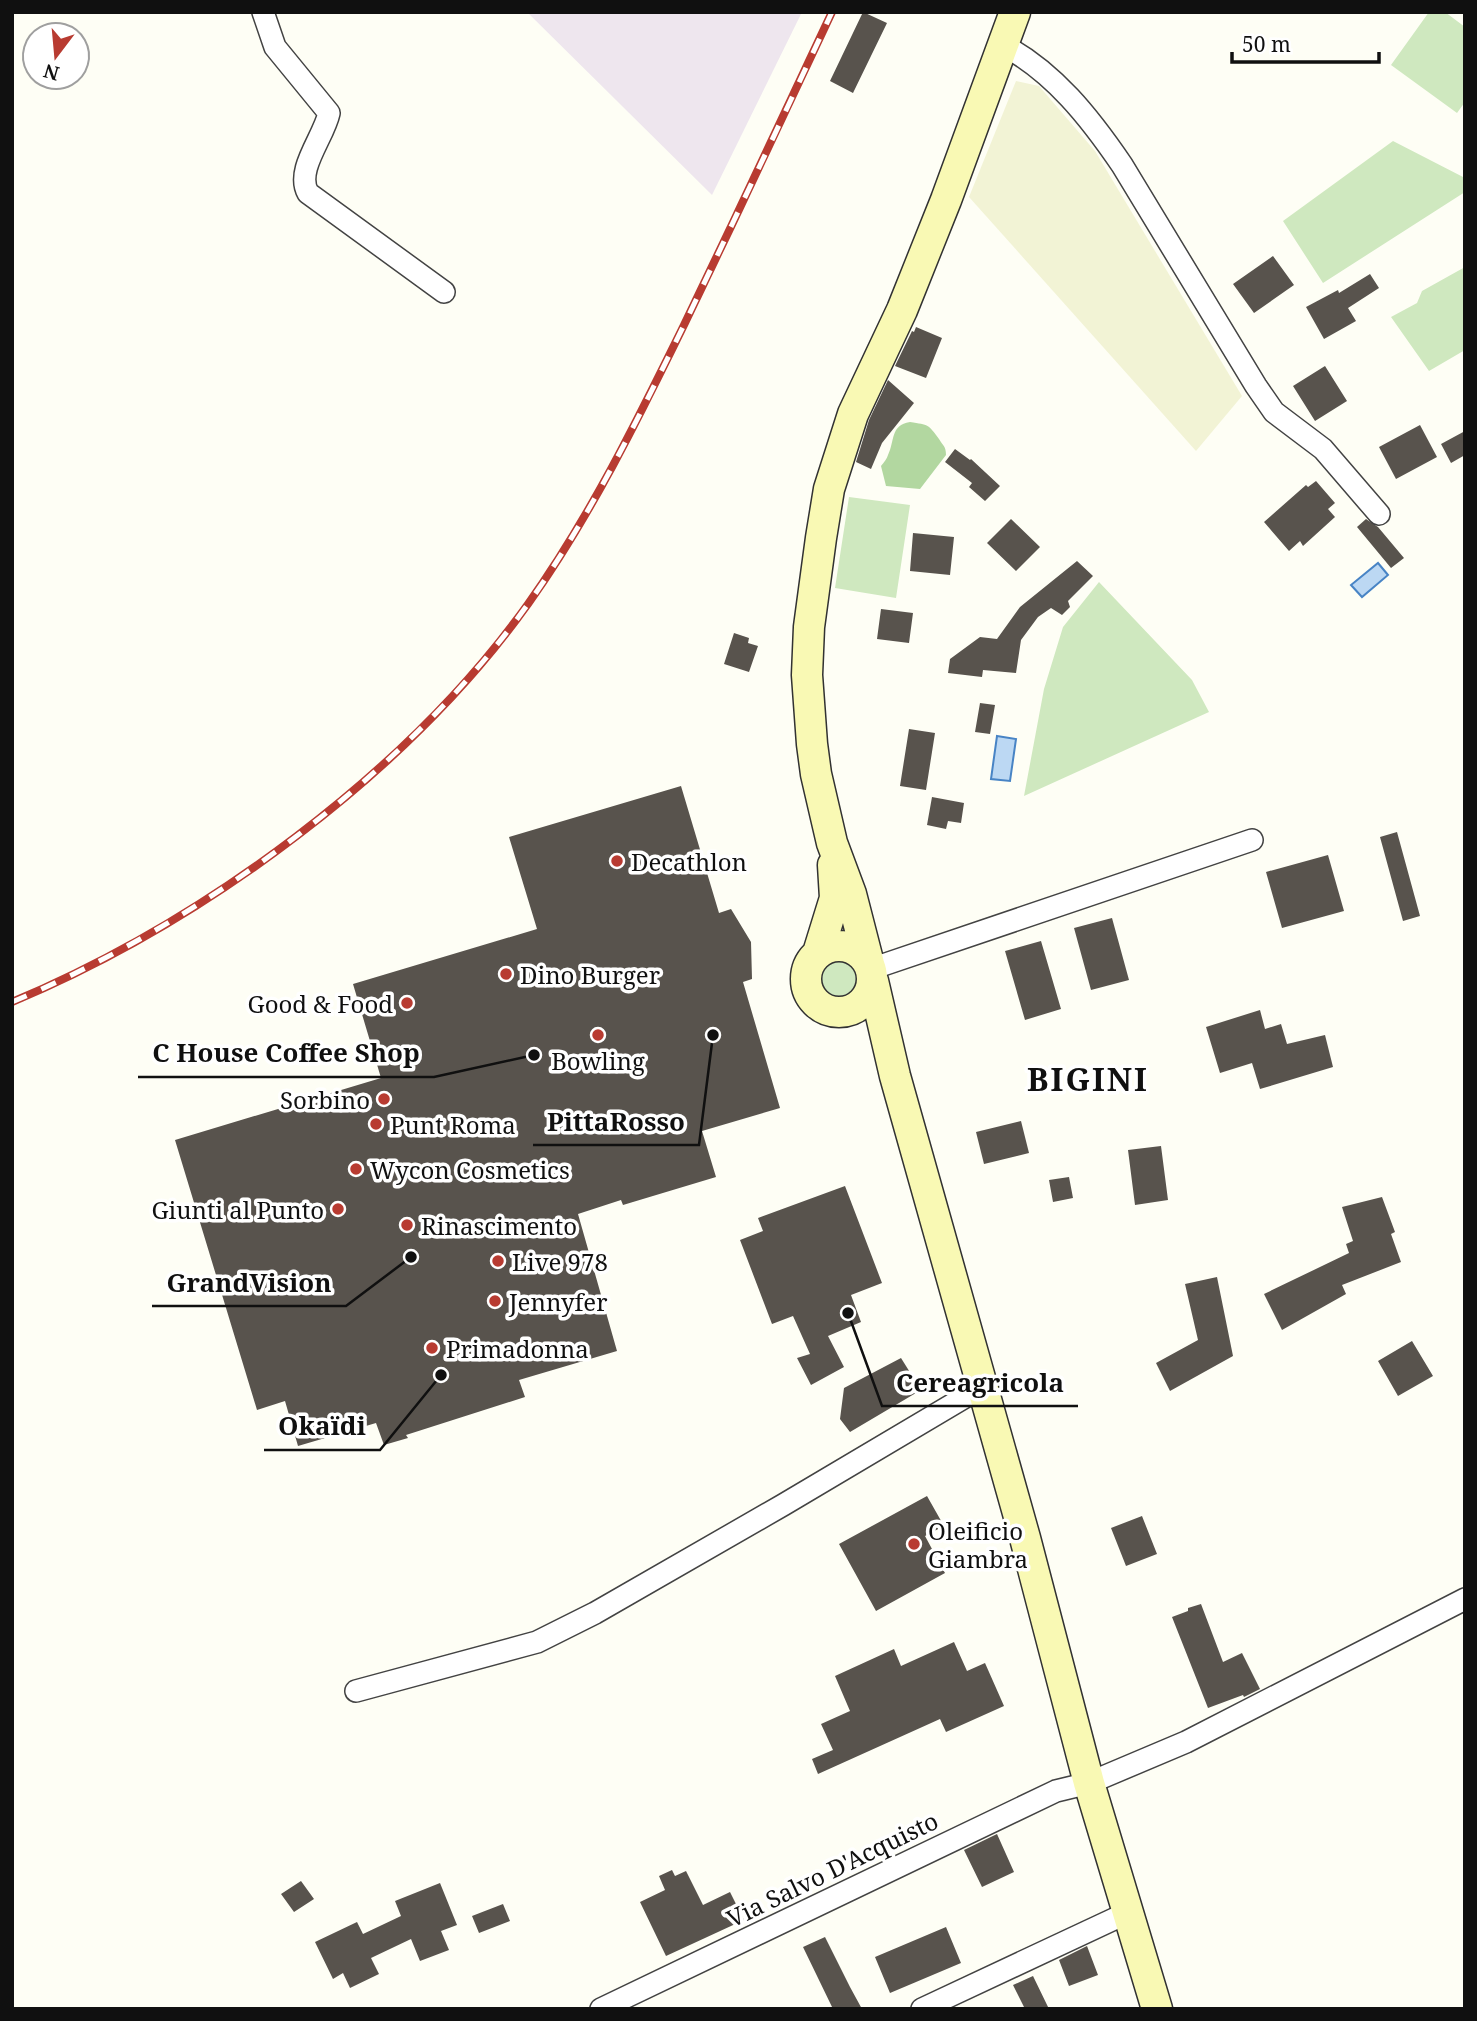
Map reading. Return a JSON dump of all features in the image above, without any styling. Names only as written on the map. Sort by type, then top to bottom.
[{"type":"main road","points":[[1015,12],[946,200],[902,310],[853,414],[830,489],[809,627],[807,675],[816,774],[832,844],[851,894],[895,1076],[1025,1538],[1089,1783],[1157,2009]]},
{"type":"main road","points":[[818,953],[836,946],[855,950],[871,971],[870,992],[864,1002],[845,1012],[831,1011],[821,1007],[808,991],[807,969],[818,953],[835,898],[832,844]]},
{"type":"main road","points":[[845,1012],[877,1046],[895,1076]]},
{"type":"street","points":[[263,12],[275,47],[329,113],[304,172],[304,185],[308,193],[444,292]]},
{"type":"street","points":[[1003,45],[1037,66],[1075,103],[1102,135],[1274,412],[1322,449],[1379,514]]},
{"type":"street","points":[[871,971],[1252,840]]},
{"type":"street","points":[[356,1691],[537,1642],[594,1613],[772,1511],[982,1387]]},
{"type":"street","name":"Via Salvo D'Acquisto","points":[[601,2009],[1056,1790],[1089,1783],[1186,1742],[1465,1599]]},
{"type":"street","points":[[922,2009],[1129,1912]]},
{"type":"shaded area","points":[[527,12],[802,12],[712,195]]},
{"type":"green space","points":[[1429,12],[1445,12],[1465,27],[1465,102],[1457,113],[1391,65]]},
{"type":"green space","points":[[1016,81],[1039,86],[1095,151],[1242,396],[1196,451],[969,197]]},
{"type":"green space","points":[[1393,141],[1465,178],[1465,192],[1323,283],[1283,221]]},
{"type":"green space","points":[[1465,267],[1465,350],[1429,371],[1391,317],[1417,303],[1422,291]]},
{"type":"green space","points":[[910,422],[930,428],[944,446],[946,455],[920,489],[886,486],[881,466],[888,456],[896,430]]},
{"type":"green space","points":[[849,497],[910,505],[896,598],[835,588]]},
{"type":"green space","points":[[1099,582],[1192,680],[1209,712],[1024,796],[1044,689],[1063,627]]},
{"type":"green space","points":[[837,959],[845,960],[851,965],[856,971],[856,987],[851,993],[845,998],[837,999],[829,998],[823,993],[818,987],[817,979],[818,971],[823,965],[829,960]]},
{"type":"water","points":[[1378,563],[1388,575],[1362,597],[1351,585]]},
{"type":"water","points":[[997,736],[1016,739],[1010,781],[991,779]]},
{"type":"building","points":[[863,12],[887,23],[853,93],[830,81]]},
{"type":"building","points":[[1273,256],[1294,285],[1254,313],[1233,284]]},
{"type":"building","points":[[1370,274],[1379,288],[1348,308],[1356,321],[1324,339],[1306,307],[1338,290],[1339,293]]},
{"type":"building","points":[[916,327],[942,338],[926,378],[895,366]]},
{"type":"building","points":[[1325,366],[1347,401],[1315,421],[1293,386]]},
{"type":"building","points":[[888,380],[914,403],[882,443],[871,469],[856,462],[869,420]]},
{"type":"building","points":[[1420,425],[1437,457],[1396,479],[1379,447]]},
{"type":"building","points":[[1465,431],[1465,455],[1451,463],[1441,444]]},
{"type":"building","points":[[955,449],[971,459],[1000,486],[985,501],[969,487],[972,483],[945,462]]},
{"type":"building","points":[[1316,481],[1335,503],[1328,509],[1335,517],[1303,546],[1300,541],[1289,551],[1264,522],[1306,485],[1308,487]]},
{"type":"building","points":[[1011,519],[1040,547],[1016,571],[987,543]]},
{"type":"building","points":[[1366,519],[1378,527],[1404,558],[1391,568],[1357,527]]},
{"type":"building","points":[[913,533],[954,537],[950,575],[910,571]]},
{"type":"building","points":[[1077,561],[1093,576],[1068,601],[1070,607],[1062,615],[1051,608],[1038,617],[1021,640],[1016,673],[983,670],[982,677],[948,673],[950,659],[980,637],[997,639],[1020,607]]},
{"type":"building","points":[[881,609],[913,613],[909,643],[877,639]]},
{"type":"building","points":[[734,633],[749,638],[748,643],[758,646],[749,672],[724,664]]},
{"type":"building","points":[[980,703],[995,705],[990,734],[975,732]]},
{"type":"building","points":[[909,729],[935,733],[926,790],[900,786]]},
{"type":"building","points":[[681,786],[719,913],[731,909],[751,942],[752,979],[743,982],[780,1108],[702,1131],[716,1177],[623,1205],[621,1200],[578,1214],[617,1351],[519,1380],[525,1397],[406,1435],[408,1438],[384,1445],[376,1423],[298,1446],[285,1401],[257,1410],[175,1140],[381,1078],[353,984],[537,929],[509,837]]},
{"type":"building","points":[[932,797],[964,803],[961,823],[948,821],[946,829],[927,825]]},
{"type":"building","points":[[1397,832],[1420,916],[1403,921],[1380,837]]},
{"type":"building","points":[[1328,855],[1344,911],[1282,928],[1266,872]]},
{"type":"building","points":[[1112,918],[1129,980],[1091,990],[1074,928]]},
{"type":"building","points":[[1041,941],[1061,1009],[1025,1020],[1005,951]]},
{"type":"building","points":[[1260,1010],[1265,1029],[1281,1024],[1287,1044],[1325,1035],[1333,1067],[1260,1089],[1252,1063],[1220,1073],[1206,1027]]},
{"type":"building","points":[[1021,1121],[1029,1153],[984,1164],[976,1132]]},
{"type":"building","points":[[1161,1146],[1168,1200],[1135,1205],[1128,1150]]},
{"type":"building","points":[[1069,1177],[1073,1198],[1053,1202],[1049,1180]]},
{"type":"building","points":[[845,1186],[882,1283],[851,1295],[861,1322],[828,1336],[844,1367],[811,1385],[797,1358],[810,1354],[793,1316],[772,1324],[740,1240],[763,1231],[758,1218]]},
{"type":"building","points":[[1382,1197],[1395,1232],[1391,1234],[1401,1262],[1342,1285],[1346,1294],[1282,1330],[1264,1294],[1349,1253],[1346,1244],[1353,1241],[1342,1207]]},
{"type":"building","points":[[1217,1277],[1233,1356],[1170,1391],[1156,1363],[1198,1340],[1185,1284]]},
{"type":"building","points":[[1412,1341],[1433,1376],[1398,1396],[1378,1361]]},
{"type":"building","points":[[901,1358],[921,1390],[850,1432],[840,1419],[844,1388]]},
{"type":"building","points":[[927,1496],[944,1526],[925,1536],[945,1573],[876,1611],[839,1544]]},
{"type":"building","points":[[1142,1516],[1157,1554],[1126,1566],[1111,1528]]},
{"type":"building","points":[[1201,1604],[1223,1662],[1242,1653],[1260,1689],[1208,1708],[1172,1617]]},
{"type":"building","points":[[954,1642],[967,1671],[985,1663],[1004,1706],[946,1732],[940,1719],[818,1774],[812,1759],[833,1750],[821,1724],[850,1711],[835,1676],[894,1649],[901,1666]]},
{"type":"building","points":[[997,1834],[1014,1872],[982,1887],[964,1850]]},
{"type":"building","points":[[672,1870],[675,1876],[686,1871],[703,1905],[730,1892],[744,1920],[666,1956],[640,1902],[665,1890],[659,1876]]},
{"type":"building","points":[[301,1881],[314,1899],[294,1912],[281,1894]]},
{"type":"building","points":[[440,1883],[457,1925],[441,1931],[449,1950],[420,1961],[411,1939],[371,1958],[379,1974],[350,1988],[343,1973],[333,1979],[315,1942],[357,1922],[363,1934],[401,1916],[395,1901]]},
{"type":"building","points":[[503,1904],[510,1921],[479,1933],[472,1916]]},
{"type":"building","points":[[946,1927],[961,1963],[890,1993],[875,1957]]},
{"type":"building","points":[[825,1937],[862,2009],[833,2009],[803,1947]]},
{"type":"building","points":[[1087,1946],[1098,1975],[1069,1986],[1059,1960]]},
{"type":"building","points":[[1033,1976],[1049,2009],[1025,2009],[1013,1985]]},
{"type":"railway","points":[[12,1002],[84,969],[156,930],[227,885],[296,836],[362,783],[423,726],[479,666],[551,571],[612,468],[684,325],[832,12]]},
{"type":"place","name":"Decathlon","points":[[617,861]]},
{"type":"place","name":"Dino Burger","points":[[506,974]]},
{"type":"place","name":"Good & Food","points":[[407,1003]]},
{"type":"place","name":"Bowling","points":[[598,1035]]},
{"type":"place","name":"PittaRosso","points":[[713,1035]]},
{"type":"place","name":"C House Coffee Shop","points":[[534,1055]]},
{"type":"place","name":"Sorbino","points":[[384,1099]]},
{"type":"place","name":"Punt Roma","points":[[376,1124]]},
{"type":"place","name":"Wycon Cosmetics","points":[[356,1169]]},
{"type":"place","name":"Giunti al Punto","points":[[338,1209]]},
{"type":"place","name":"Rinascimento","points":[[407,1225]]},
{"type":"place","name":"GrandVision","points":[[411,1257]]},
{"type":"place","name":"Live 978","points":[[498,1261]]},
{"type":"place","name":"Jennyfer","points":[[495,1301]]},
{"type":"place","name":"Cereagricola","points":[[848,1313]]},
{"type":"place","name":"Primadonna","points":[[432,1348]]},
{"type":"place","name":"Okaïdi","points":[[441,1375]]},
{"type":"place","name":"Oleificio Giambra","points":[[914,1544]]},
{"type":"district","name":"BIGINI","points":[[1088,1078]]}]
